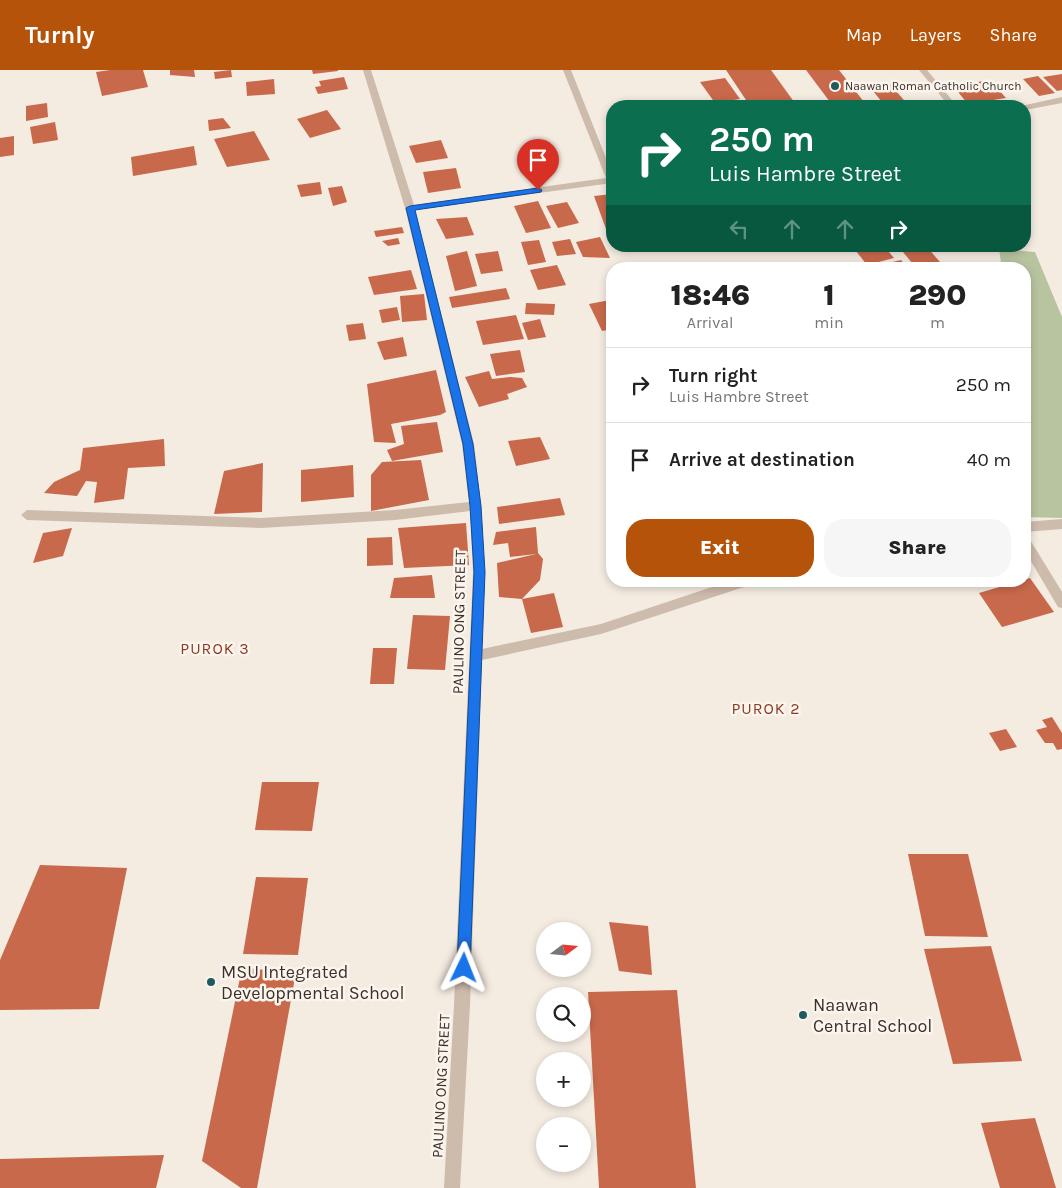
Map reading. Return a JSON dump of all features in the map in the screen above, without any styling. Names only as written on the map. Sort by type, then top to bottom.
[{"type":"street","name":"PAULINO ONG STREET","points":[[367,70],[410,208],[468,444],[475,506],[479,572],[462,1005],[452,1188]]},
{"type":"street","points":[[567,70],[606,165]]},
{"type":"street","points":[[923,70],[948,100]]},
{"type":"street","points":[[1031,106],[1062,100]]},
{"type":"street","points":[[410,208],[606,181]]},
{"type":"street","points":[[27,515],[261,523],[396,515],[475,506]]},
{"type":"street","points":[[1031,527],[1062,524]]},
{"type":"street","points":[[1031,551],[1062,603]]},
{"type":"street","points":[[475,656],[601,629],[728,587]]},
{"type":"green space","points":[[999,252],[1035,252],[1062,317],[1062,518],[1031,517],[1031,262],[1001,262]]},
{"type":"building","points":[[143,70],[148,87],[102,96],[96,72]]},
{"type":"building","points":[[170,70],[194,70],[195,77],[170,75]]},
{"type":"building","points":[[231,70],[232,77],[215,79],[214,72]]},
{"type":"building","points":[[312,70],[338,70],[338,71],[313,74]]},
{"type":"building","points":[[726,70],[771,70],[793,100],[746,100]]},
{"type":"building","name":"Naawan Roman Catholic Church","points":[[806,70],[839,70],[862,100],[828,100]]},
{"type":"building","points":[[1062,74],[1062,90],[1057,91],[1043,77]]},
{"type":"building","points":[[1038,76],[1055,93],[1039,96],[1023,79]]},
{"type":"building","points":[[344,77],[348,89],[318,94],[315,87],[321,86],[319,81]]},
{"type":"building","points":[[725,78],[740,99],[713,100],[700,82]]},
{"type":"building","points":[[274,79],[275,94],[247,96],[246,82]]},
{"type":"building","points":[[990,80],[1006,98],[965,100],[953,86]]},
{"type":"building","points":[[890,84],[904,100],[880,100],[870,87]]},
{"type":"building","points":[[47,103],[48,117],[26,121],[26,106]]},
{"type":"building","points":[[327,110],[341,129],[310,138],[297,119]]},
{"type":"building","points":[[223,118],[231,128],[209,131],[208,120]]},
{"type":"building","points":[[55,122],[58,140],[33,144],[30,127]]},
{"type":"building","points":[[254,131],[270,160],[227,167],[214,139]]},
{"type":"building","points":[[14,136],[14,155],[0,157],[0,138]]},
{"type":"building","points":[[441,140],[448,158],[416,163],[409,146]]},
{"type":"building","points":[[194,146],[197,165],[133,176],[131,157]]},
{"type":"building","points":[[456,168],[461,188],[428,193],[423,172]]},
{"type":"building","points":[[320,182],[322,194],[301,197],[297,185]]},
{"type":"building","points":[[342,186],[347,202],[333,206],[328,188]]},
{"type":"building","points":[[606,195],[606,229],[594,196]]},
{"type":"building","points":[[538,201],[551,228],[526,233],[514,206]]},
{"type":"building","points":[[567,202],[579,223],[558,228],[546,206]]},
{"type":"building","points":[[467,217],[474,235],[446,239],[436,219]]},
{"type":"building","points":[[402,227],[404,233],[376,237],[374,231]]},
{"type":"building","points":[[600,237],[610,258],[583,257],[576,242]]},
{"type":"building","points":[[398,238],[400,244],[388,246],[382,241]]},
{"type":"building","points":[[570,239],[576,254],[557,256],[552,242]]},
{"type":"building","points":[[539,240],[546,262],[528,265],[521,242]]},
{"type":"building","points":[[467,251],[477,286],[455,291],[446,256]]},
{"type":"building","points":[[498,251],[503,271],[481,274],[475,254]]},
{"type":"building","points":[[857,252],[889,252],[894,258],[879,262],[865,262]]},
{"type":"building","points":[[903,252],[931,252],[940,262],[911,262]]},
{"type":"building","points":[[557,265],[566,285],[538,290],[530,270]]},
{"type":"building","points":[[411,270],[417,289],[374,295],[368,277]]},
{"type":"building","points":[[506,288],[510,299],[452,308],[449,297]]},
{"type":"building","points":[[424,294],[427,320],[402,322],[400,296]]},
{"type":"building","points":[[606,301],[606,330],[602,331],[589,304]]},
{"type":"building","points":[[526,303],[555,304],[554,315],[525,314]]},
{"type":"building","points":[[397,307],[400,320],[382,323],[379,310]]},
{"type":"building","points":[[516,315],[524,339],[483,345],[476,321]]},
{"type":"building","points":[[540,319],[546,337],[528,340],[522,323]]},
{"type":"building","points":[[363,323],[366,339],[349,341],[346,325]]},
{"type":"building","points":[[403,337],[407,356],[384,360],[377,342]]},
{"type":"building","points":[[520,350],[525,372],[496,376],[490,354]]},
{"type":"building","points":[[436,370],[446,412],[440,415],[391,424],[396,443],[374,442],[367,384]]},
{"type":"building","points":[[489,371],[492,379],[522,378],[527,387],[507,394],[509,399],[479,407],[465,377]]},
{"type":"building","points":[[437,422],[443,452],[392,461],[387,450],[404,444],[401,426]]},
{"type":"building","points":[[540,437],[550,459],[516,466],[508,441]]},
{"type":"building","points":[[164,439],[165,466],[128,468],[124,499],[94,503],[97,482],[86,481],[77,496],[44,493],[54,482],[80,470],[83,448]]},
{"type":"building","points":[[421,460],[429,500],[371,511],[371,475],[382,462]]},
{"type":"building","points":[[263,463],[262,512],[214,514],[224,471]]},
{"type":"building","points":[[353,465],[354,497],[301,502],[301,470]]},
{"type":"building","points":[[560,498],[565,515],[499,524],[497,507]]},
{"type":"building","points":[[466,523],[469,565],[404,568],[398,528]]},
{"type":"building","points":[[536,527],[538,553],[543,559],[540,580],[522,599],[499,597],[497,563],[536,554],[510,557],[508,543],[493,545],[496,532]]},
{"type":"building","points":[[72,528],[63,556],[33,563],[43,533]]},
{"type":"building","points":[[392,537],[393,565],[367,566],[367,538]]},
{"type":"building","points":[[432,575],[435,598],[390,598],[394,578]]},
{"type":"building","points":[[1031,579],[1054,612],[1002,627],[979,593],[999,587],[1031,587]]},
{"type":"building","points":[[554,593],[563,627],[531,633],[522,599]]},
{"type":"building","points":[[413,615],[450,616],[445,670],[407,669]]},
{"type":"building","points":[[373,648],[397,648],[394,684],[370,684]]},
{"type":"building","points":[[1052,717],[1062,733],[1062,749],[1057,750],[1053,743],[1045,743],[1036,730],[1047,727],[1042,720]]},
{"type":"building","points":[[1006,729],[1017,747],[1000,751],[989,733]]},
{"type":"building","points":[[262,782],[319,782],[312,831],[255,830]]},
{"type":"building","points":[[908,854],[968,854],[988,937],[925,936]]},
{"type":"building","points":[[40,865],[127,868],[99,1009],[0,1010],[0,960]]},
{"type":"building","points":[[256,877],[308,878],[298,955],[243,954]]},
{"type":"building","points":[[609,922],[648,926],[652,975],[619,971]]},
{"type":"building","points":[[991,946],[1022,1061],[953,1064],[924,949]]},
{"type":"building","points":[[242,968],[296,972],[257,1188],[241,1188],[202,1161]]},
{"type":"building","points":[[677,990],[696,1188],[599,1188],[591,1042],[591,992]]},
{"type":"building","points":[[1035,1118],[1056,1188],[1000,1188],[981,1123]]},
{"type":"building","points":[[164,1155],[156,1188],[0,1188],[0,1159]]},
{"type":"place","name":"Naawan Roman Catholic Church","points":[[835,86]]},
{"type":"place","name":"MSU Integrated Developmental School","points":[[211,982]]},
{"type":"place","name":"Naawan Central School","points":[[803,1015]]},
{"type":"district","name":"PUROK 3","points":[[215,648]]},
{"type":"district","name":"PUROK 2","points":[[766,708]]},
{"type":"route","points":[[464,968],[479,572],[475,506],[468,444],[410,208],[538,190]]}]
